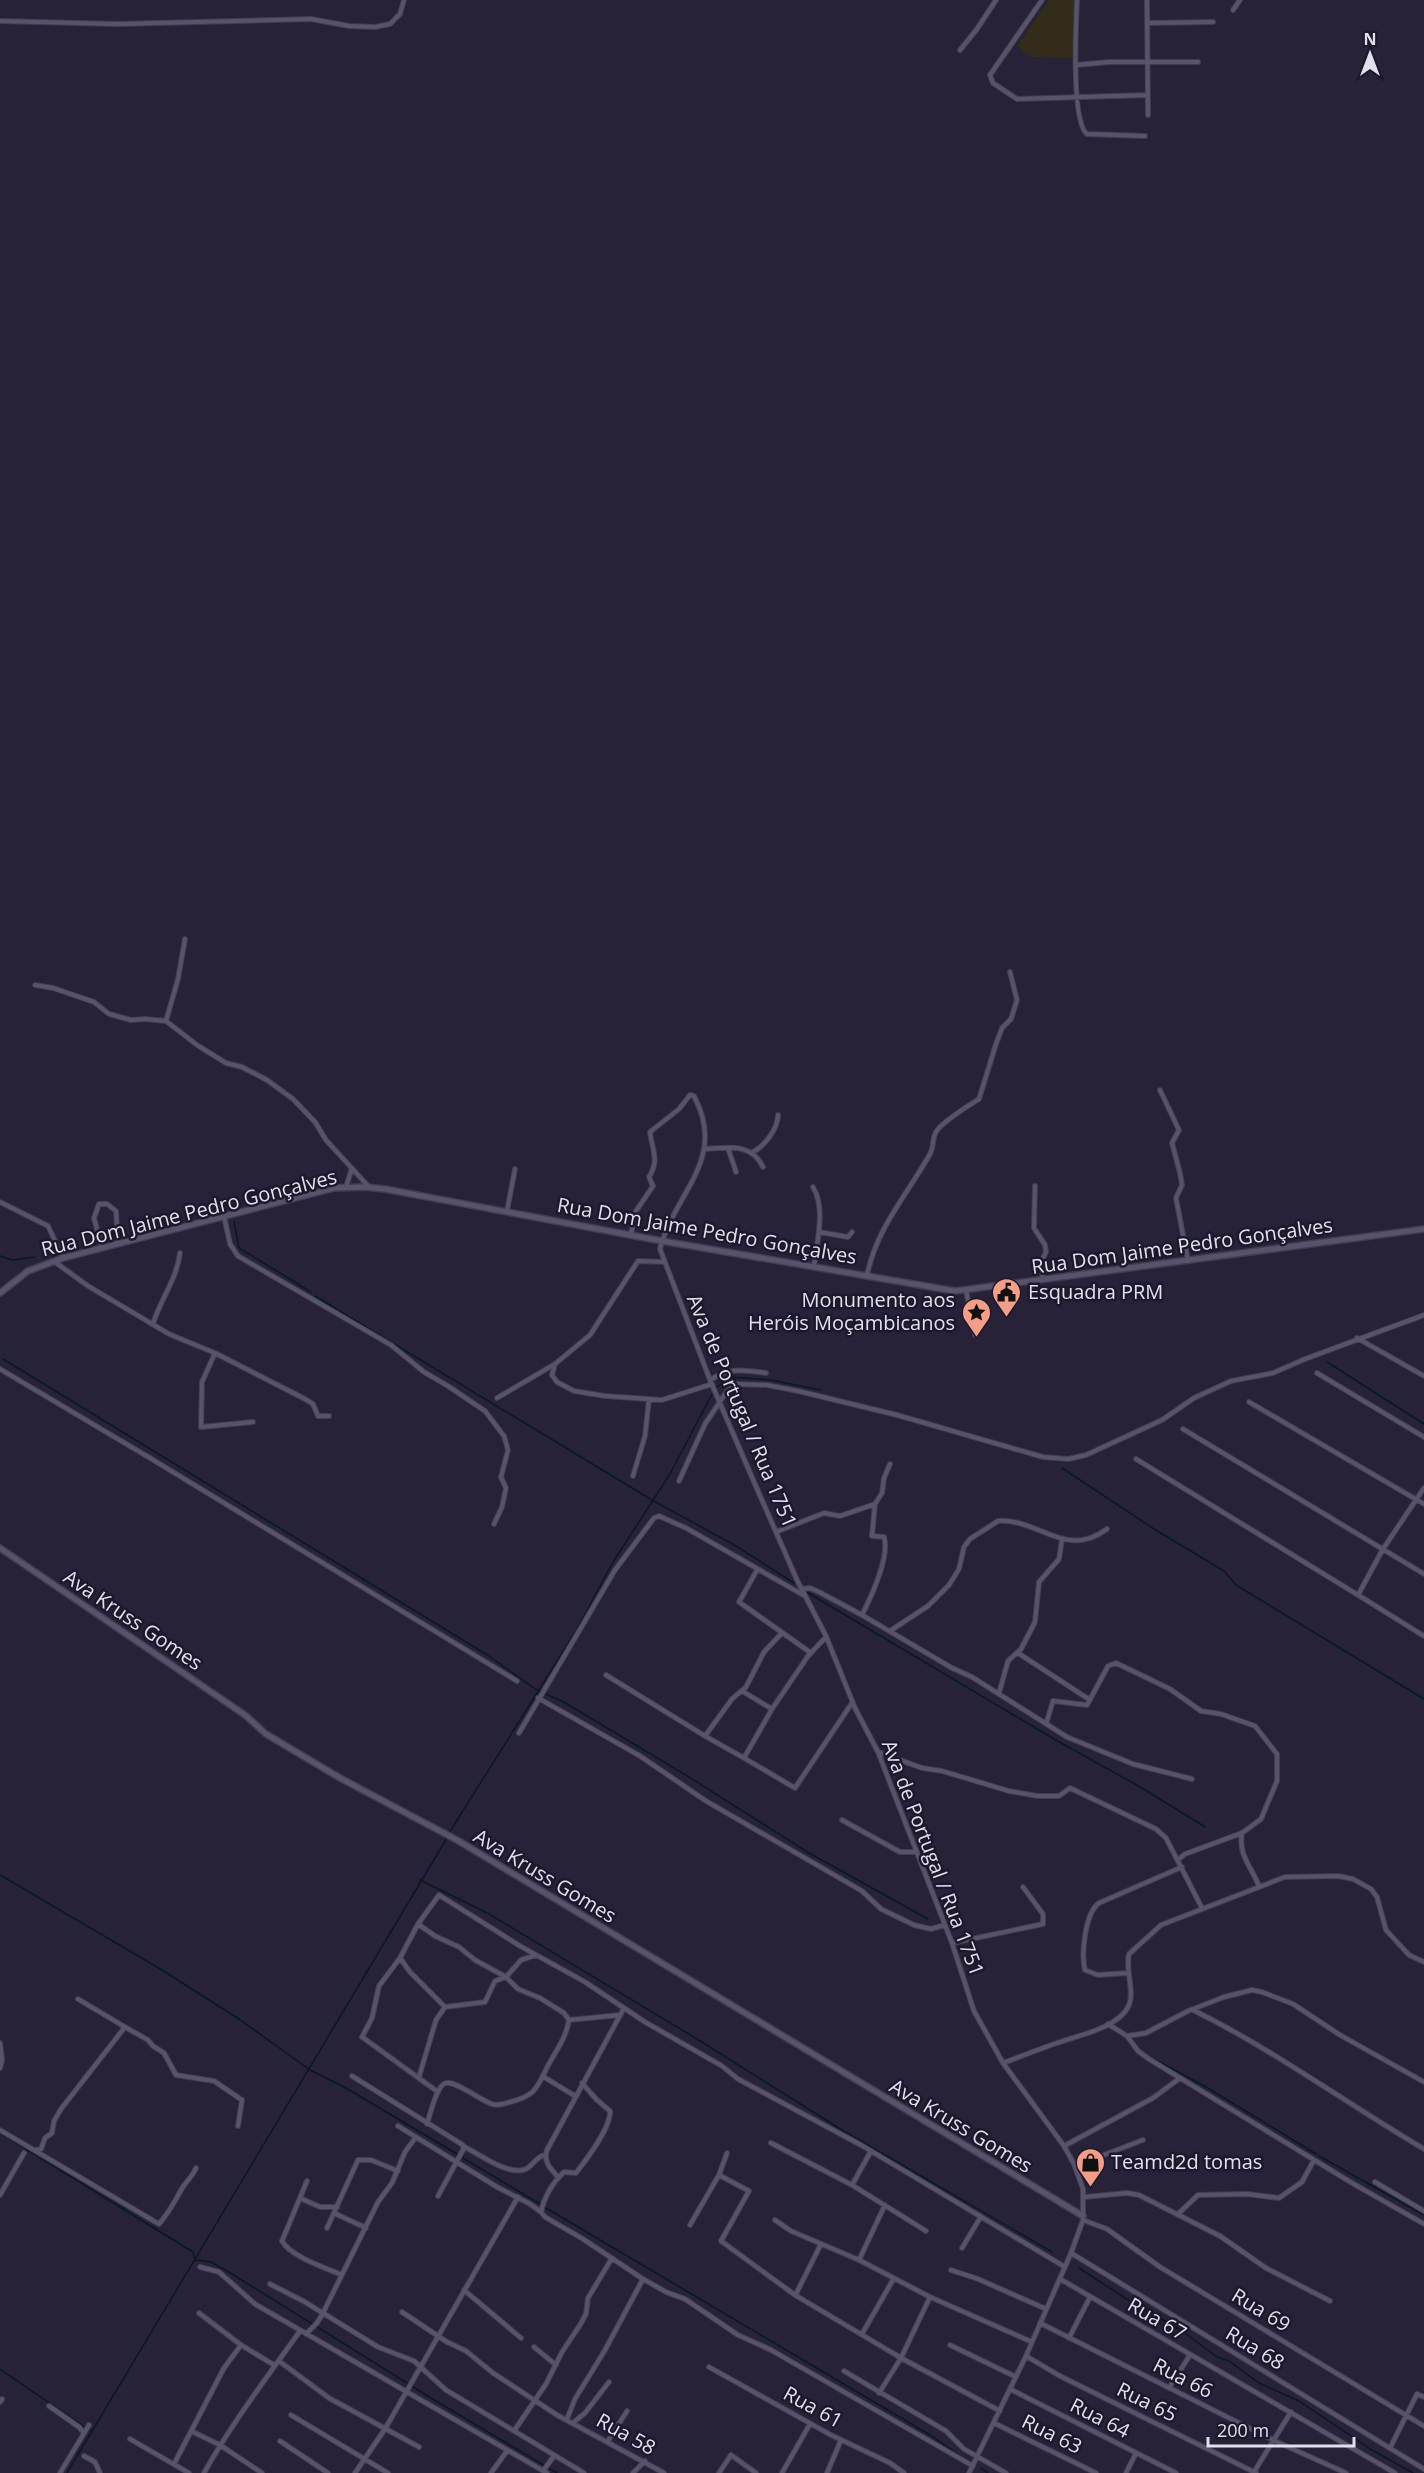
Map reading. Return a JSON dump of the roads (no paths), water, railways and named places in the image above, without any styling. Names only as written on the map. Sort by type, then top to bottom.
[{"type":"main road","name":"Rua Dom Jaime Pedro Gonçalves","points":[[0,1292],[18,1276],[63,1258],[290,1199],[346,1187],[369,1187],[662,1241],[955,1291],[1188,1261],[1228,1253],[1424,1229]]},
{"type":"main road","name":"Ava Kruss Gomes","points":[[0,1548],[245,1715],[266,1734],[340,1778],[457,1840],[1083,2218]]},
{"type":"street","points":[[0,21],[117,24],[311,19],[349,26],[375,27],[390,24],[400,14],[404,0]]},
{"type":"street","points":[[960,50],[996,0]]},
{"type":"street","points":[[1042,0],[990,78],[998,86],[1017,99],[1147,95]]},
{"type":"street","points":[[1077,0],[1076,98],[1080,126],[1087,134],[1145,136]]},
{"type":"street","points":[[1147,0],[1148,115]]},
{"type":"street","points":[[1233,10],[1240,0]]},
{"type":"street","points":[[1147,23],[1213,22]]},
{"type":"street","points":[[1076,65],[1198,62]]},
{"type":"street","points":[[166,1021],[178,979],[184,939]]},
{"type":"street","points":[[867,1275],[872,1251],[881,1231],[930,1155],[936,1131],[957,1112],[979,1099],[1002,1028],[1011,1019],[1017,1000],[1010,972]]},
{"type":"street","points":[[34,985],[53,988],[94,1002],[109,1014],[131,1020],[166,1021],[197,1045],[226,1063],[242,1067],[267,1080],[293,1099],[315,1122],[326,1140],[369,1187]]},
{"type":"street","points":[[1160,1090],[1179,1130],[1172,1143],[1182,1185],[1176,1198],[1188,1261]]},
{"type":"street","points":[[631,1234],[636,1211],[653,1186],[649,1177],[655,1167],[650,1132],[679,1109],[690,1095],[694,1096],[700,1107],[707,1139],[689,1187],[662,1241]]},
{"type":"street","points":[[753,1152],[775,1128],[778,1115]]},
{"type":"street","points":[[728,1148],[736,1172]]},
{"type":"street","points":[[704,1149],[728,1148],[753,1152],[763,1167]]},
{"type":"street","points":[[346,1187],[352,1168]]},
{"type":"street","points":[[507,1211],[514,1169]]},
{"type":"street","points":[[1035,1186],[1035,1228],[1046,1245],[1046,1252],[1041,1263],[1042,1279]]},
{"type":"street","points":[[813,1187],[818,1198],[819,1232],[814,1266]]},
{"type":"street","points":[[0,1202],[48,1226],[63,1258]]},
{"type":"street","points":[[102,1248],[94,1218],[96,1209],[102,1203],[116,1211],[118,1244]]},
{"type":"street","points":[[224,1216],[230,1244],[238,1256],[390,1345],[424,1372],[443,1382],[485,1411],[504,1436],[508,1450],[501,1477],[506,1488],[502,1507],[494,1524]]},
{"type":"street","points":[[819,1232],[845,1237],[850,1236],[852,1232]]},
{"type":"street","name":"Ava de Portugal / Rua 1751","points":[[662,1241],[660,1249],[711,1382],[776,1532],[878,1752],[952,1943],[974,2011],[1003,2063],[1064,2146],[1075,2166],[1085,2197],[1083,2218],[1071,2253],[1016,2378],[969,2473]]},
{"type":"street","points":[[153,1324],[158,1307],[177,1268],[180,1253]]},
{"type":"street","points":[[55,1261],[88,1286],[183,1341],[214,1353],[305,1399],[313,1404],[318,1416],[329,1416]]},
{"type":"street","points":[[496,1398],[555,1364],[590,1335],[638,1262],[665,1262]]},
{"type":"street","points":[[966,1290],[975,1335]]},
{"type":"street","points":[[679,1481],[694,1444],[727,1391],[736,1384],[767,1385],[897,1414],[1042,1457],[1068,1459],[1086,1455],[1162,1420],[1194,1398],[1231,1381],[1273,1373],[1358,1338],[1424,1315]]},
{"type":"street","points":[[1358,1338],[1424,1376]]},
{"type":"street","points":[[214,1353],[202,1382],[201,1427],[253,1422]]},
{"type":"street","points":[[555,1364],[552,1378],[565,1387],[596,1395],[649,1400],[669,1400],[711,1382],[722,1372],[732,1370],[766,1373]]},
{"type":"street","points":[[0,1369],[331,1569],[390,1602],[427,1628],[517,1681]]},
{"type":"street","points":[[1317,1373],[1424,1437]]},
{"type":"street","points":[[633,1476],[645,1436],[649,1400]]},
{"type":"street","points":[[1249,1402],[1424,1504]]},
{"type":"street","points":[[1183,1429],[1424,1574]]},
{"type":"street","points":[[1136,1459],[1424,1635]]},
{"type":"street","points":[[862,1615],[873,1593],[887,1549],[884,1537],[872,1536],[875,1504],[882,1493],[884,1479],[891,1464]]},
{"type":"street","points":[[1358,1594],[1383,1549],[1424,1488]]},
{"type":"street","points":[[776,1532],[824,1513],[840,1516],[875,1504]]},
{"type":"street","points":[[519,1733],[615,1570],[654,1518],[658,1516],[666,1517],[805,1596]]},
{"type":"street","points":[[890,1631],[928,1606],[949,1585],[959,1569],[964,1547],[970,1539],[987,1530],[994,1523],[1003,1520],[1024,1525],[1062,1540],[1085,1540],[1107,1529]]},
{"type":"street","points":[[999,1693],[1008,1661],[1018,1653],[1035,1622],[1039,1582],[1060,1558],[1062,1540]]},
{"type":"street","points":[[757,1570],[739,1602],[811,1653]]},
{"type":"street","points":[[802,1589],[810,1588],[862,1615],[999,1693],[1067,1737],[1133,1764],[1192,1779]]},
{"type":"street","points":[[705,1736],[727,1705],[750,1682],[765,1652],[782,1633]]},
{"type":"street","points":[[744,1758],[772,1709],[811,1653],[826,1636]]},
{"type":"street","points":[[1018,1653],[1090,1700]]},
{"type":"street","points":[[1046,1724],[1053,1701],[1087,1705],[1108,1666],[1116,1663],[1170,1689],[1201,1712],[1221,1714],[1255,1725],[1277,1754],[1277,1781],[1261,1819],[1242,1833],[1185,1854],[1179,1859]]},
{"type":"street","points":[[606,1675],[795,1788],[853,1702]]},
{"type":"street","points":[[742,1691],[772,1709]]},
{"type":"street","points":[[538,1698],[640,1756],[706,1801],[862,1891],[881,1910],[923,1928],[945,1925]]},
{"type":"street","points":[[878,1752],[922,1768],[942,1771],[1010,1791],[1038,1796],[1059,1796],[1070,1788],[1156,1829],[1169,1840],[1202,1908]]},
{"type":"street","points":[[842,1820],[900,1852],[917,1852]]},
{"type":"street","points":[[1242,1833],[1241,1851],[1252,1867],[1259,1887]]},
{"type":"street","points":[[1175,1853],[1185,1854]]},
{"type":"street","points":[[1127,1973],[1102,1975],[1085,1970],[1087,1924],[1093,1908],[1099,1903],[1182,1867]]},
{"type":"street","points":[[1003,2063],[1084,2035],[1108,2024],[1124,2012],[1130,2002],[1127,1973],[1129,1954],[1161,1925],[1292,1875],[1353,1879],[1371,1889],[1377,1897],[1386,1930],[1409,1955],[1424,1962]]},
{"type":"street","points":[[952,1943],[1043,1924],[1043,1914],[1023,1887]]},
{"type":"street","points":[[438,2092],[362,2037],[372,2018],[379,1986],[400,1958],[418,1924],[439,1895],[711,2059],[738,2079],[753,2085],[871,2151],[1065,2267]]},
{"type":"street","points":[[418,1924],[506,1977],[518,1989],[540,1998],[564,2013],[569,2020]]},
{"type":"street","points":[[419,2077],[436,2020],[445,2007],[485,2001],[495,1981],[506,1977],[521,1960],[537,1955]]},
{"type":"street","points":[[400,1958],[410,1972],[445,2007]]},
{"type":"street","points":[[1127,2036],[1146,2033],[1192,2009],[1239,1992],[1262,1992],[1293,2004],[1424,2082]]},
{"type":"street","points":[[78,1999],[148,2040],[164,2053],[176,2075],[214,2081],[242,2100],[238,2126]]},
{"type":"street","points":[[558,2177],[548,2164],[545,2155],[624,2008]]},
{"type":"street","points":[[1192,2009],[1272,2052],[1424,2149]]},
{"type":"street","points":[[569,2020],[621,2015]]},
{"type":"street","points":[[427,2124],[443,2084],[454,2084],[473,2096],[496,2106],[529,2097],[544,2077],[548,2064],[561,2045],[569,2020]]},
{"type":"street","points":[[1108,2024],[1127,2036],[1138,2051],[1180,2078],[1424,2224]]},
{"type":"street","points":[[36,2150],[41,2149],[45,2138],[52,2133],[54,2121],[61,2109],[125,2027]]},
{"type":"street","points":[[0,2043],[2,2060],[0,2068]]},
{"type":"street","points":[[352,2076],[488,2161],[513,2169],[526,2169],[541,2155],[545,2155]]},
{"type":"street","points":[[544,2077],[575,2096]]},
{"type":"street","points":[[1064,2146],[1153,2098],[1180,2078]]},
{"type":"street","points":[[541,2211],[544,2200],[558,2177],[564,2172],[576,2173],[610,2117],[610,2111],[582,2083]]},
{"type":"street","points":[[399,2126],[541,2211],[545,2217],[643,2279],[666,2292],[685,2299],[738,2335],[771,2350],[973,2466]]},
{"type":"street","points":[[0,2130],[159,2224],[175,2205],[180,2192],[196,2168]]},
{"type":"street","points":[[306,2334],[316,2325],[323,2313],[378,2202],[392,2183],[405,2152],[416,2138]]},
{"type":"street","points":[[1075,2166],[1143,2140]]},
{"type":"street","points":[[771,2143],[852,2185],[926,2231]]},
{"type":"street","points":[[438,2196],[458,2162],[464,2148],[463,2145]]},
{"type":"street","points":[[852,2185],[871,2151]]},
{"type":"street","points":[[0,2195],[24,2153]]},
{"type":"street","points":[[690,2225],[719,2175],[727,2153]]},
{"type":"street","points":[[327,2228],[358,2160],[370,2160],[398,2171]]},
{"type":"street","points":[[1178,2214],[1198,2195],[1247,2194],[1279,2198],[1302,2182],[1314,2160]]},
{"type":"street","points":[[719,2175],[749,2191],[721,2241],[795,2295],[901,2358],[999,2411]]},
{"type":"street","points":[[307,2181],[282,2241],[285,2247],[342,2275]]},
{"type":"street","points":[[1375,2182],[1424,2211]]},
{"type":"street","points":[[1085,2197],[1133,2193],[1220,2236],[1266,2268],[1330,2301]]},
{"type":"street","points":[[300,2198],[320,2206],[337,2206]]},
{"type":"street","points":[[355,2473],[385,2429],[518,2198]]},
{"type":"street","points":[[859,2260],[885,2205]]},
{"type":"street","points":[[334,2212],[366,2228]]},
{"type":"street","points":[[962,2248],[980,2218]]},
{"type":"street","name":"Rua 69","points":[[1083,2218],[1107,2229],[1160,2267],[1424,2426]]},
{"type":"street","points":[[775,2220],[791,2231],[859,2260],[930,2297],[1032,2342]]},
{"type":"street","points":[[795,2295],[821,2244]]},
{"type":"street","name":"Rua 68","points":[[1071,2253],[1424,2469]]},
{"type":"street","points":[[514,2431],[586,2314],[588,2298],[612,2258]]},
{"type":"street","points":[[200,2267],[219,2272],[248,2299],[300,2331],[408,2386],[507,2451],[546,2469],[554,2456]]},
{"type":"street","points":[[951,2270],[978,2279],[1046,2309]]},
{"type":"street","points":[[862,2334],[894,2277]]},
{"type":"street","points":[[567,2419],[575,2399],[606,2350],[643,2279]]},
{"type":"street","name":"Rua 67","points":[[1060,2279],[1395,2473]]},
{"type":"street","points":[[270,2284],[323,2313],[359,2337],[388,2352],[409,2358],[432,2375],[438,2384],[584,2473]]},
{"type":"street","points":[[464,2290],[521,2338]]},
{"type":"street","points":[[879,2393],[901,2358],[930,2297]]},
{"type":"street","points":[[1069,2338],[1090,2297]]},
{"type":"street","name":"Rua 58","points":[[402,2312],[466,2351],[493,2373],[535,2400],[664,2473]]},
{"type":"street","points":[[199,2313],[241,2345],[274,2365]]},
{"type":"street","name":"Rua 66","points":[[1040,2323],[1275,2441],[1346,2473]]},
{"type":"street","points":[[204,2473],[220,2445],[274,2365],[300,2331]]},
{"type":"street","points":[[174,2464],[224,2368],[241,2345]]},
{"type":"street","points":[[950,2345],[1016,2378]]},
{"type":"street","points":[[534,2347],[556,2365]]},
{"type":"street","points":[[1169,2388],[1190,2355]]},
{"type":"street","name":"Rua 65","points":[[1026,2356],[1060,2376],[1255,2473]]},
{"type":"street","points":[[279,2361],[329,2398],[419,2447]]},
{"type":"street","name":"Rua 61","points":[[709,2367],[810,2424],[890,2463],[904,2473]]},
{"type":"street","points":[[844,2371],[946,2431],[955,2442],[977,2458],[1006,2473]]},
{"type":"street","points":[[574,2422],[585,2413],[609,2382]]},
{"type":"street","name":"Rua 64","points":[[1010,2389],[1176,2473]]},
{"type":"street","points":[[1390,2448],[1417,2394],[1424,2397]]},
{"type":"street","points":[[49,2406],[85,2432]]},
{"type":"street","points":[[608,2441],[627,2411]]},
{"type":"street","points":[[1255,2473],[1291,2412]]},
{"type":"street","points":[[291,2415],[388,2473]]},
{"type":"street","name":"Rua 63","points":[[994,2423],[1096,2473]]},
{"type":"street","points":[[782,2473],[810,2424]]},
{"type":"street","points":[[60,2473],[89,2425]]},
{"type":"street","points":[[191,2431],[220,2445],[262,2473]]},
{"type":"street","points":[[130,2439],[189,2473]]},
{"type":"street","points":[[827,2473],[841,2440]]},
{"type":"street","points":[[280,2441],[328,2473]]},
{"type":"street","points":[[491,2473],[507,2451]]},
{"type":"street","points":[[1126,2473],[1136,2453]]},
{"type":"street","points":[[720,2473],[731,2455],[756,2473]]},
{"type":"street","points":[[84,2456],[95,2462],[100,2473]]},
{"type":"street","points":[[633,2473],[645,2461]]},
{"type":"waterway","points":[[234,1222],[239,1248],[311,1292]]},
{"type":"waterway","points":[[0,1256],[12,1260],[35,1257]]},
{"type":"waterway","points":[[315,1296],[652,1500],[736,1546],[794,1583]]},
{"type":"waterway","points":[[3,1359],[489,1656],[538,1691],[562,1701],[689,1777],[809,1853],[928,1919]]},
{"type":"waterway","points":[[1327,1362],[1424,1424]]},
{"type":"waterway","points":[[715,1388],[732,1377],[771,1380],[821,1390]]},
{"type":"waterway","points":[[449,1833],[576,1631],[613,1562],[670,1474],[713,1392]]},
{"type":"waterway","points":[[1062,1468],[1154,1529],[1224,1571],[1236,1585],[1424,1699]]},
{"type":"waterway","points":[[805,1591],[1205,1827]]},
{"type":"waterway","points":[[67,2473],[447,1838]]},
{"type":"waterway","points":[[0,1875],[162,1970],[239,2019],[310,2070],[346,2088],[457,2154]]},
{"type":"waterway","points":[[420,1880],[489,1914],[697,2039],[842,2130],[1052,2252]]},
{"type":"waterway","points":[[1154,2059],[1206,2087],[1316,2154]]},
{"type":"waterway","points":[[0,2133],[193,2252],[195,2260],[211,2262],[232,2274],[431,2398],[557,2473]]},
{"type":"waterway","points":[[1319,2156],[1424,2215]]},
{"type":"waterway","points":[[463,2158],[540,2204]]},
{"type":"waterway","points":[[546,2208],[930,2435],[963,2458]]},
{"type":"waterway","points":[[1079,2268],[1182,2331],[1217,2357],[1229,2361],[1259,2383],[1299,2401],[1372,2450],[1413,2473]]},
{"type":"waterway","points":[[0,2369],[92,2432]]},
{"type":"waterway","points":[[981,2468],[988,2473]]},
{"type":"place","name":"Esquadra PRM","points":[[1007,1318]]},
{"type":"place","name":"Monumento aos Heróis Moçambicanos","points":[[976,1338]]},
{"type":"place","name":"Teamd2d tomas","points":[[1090,2188]]}]
